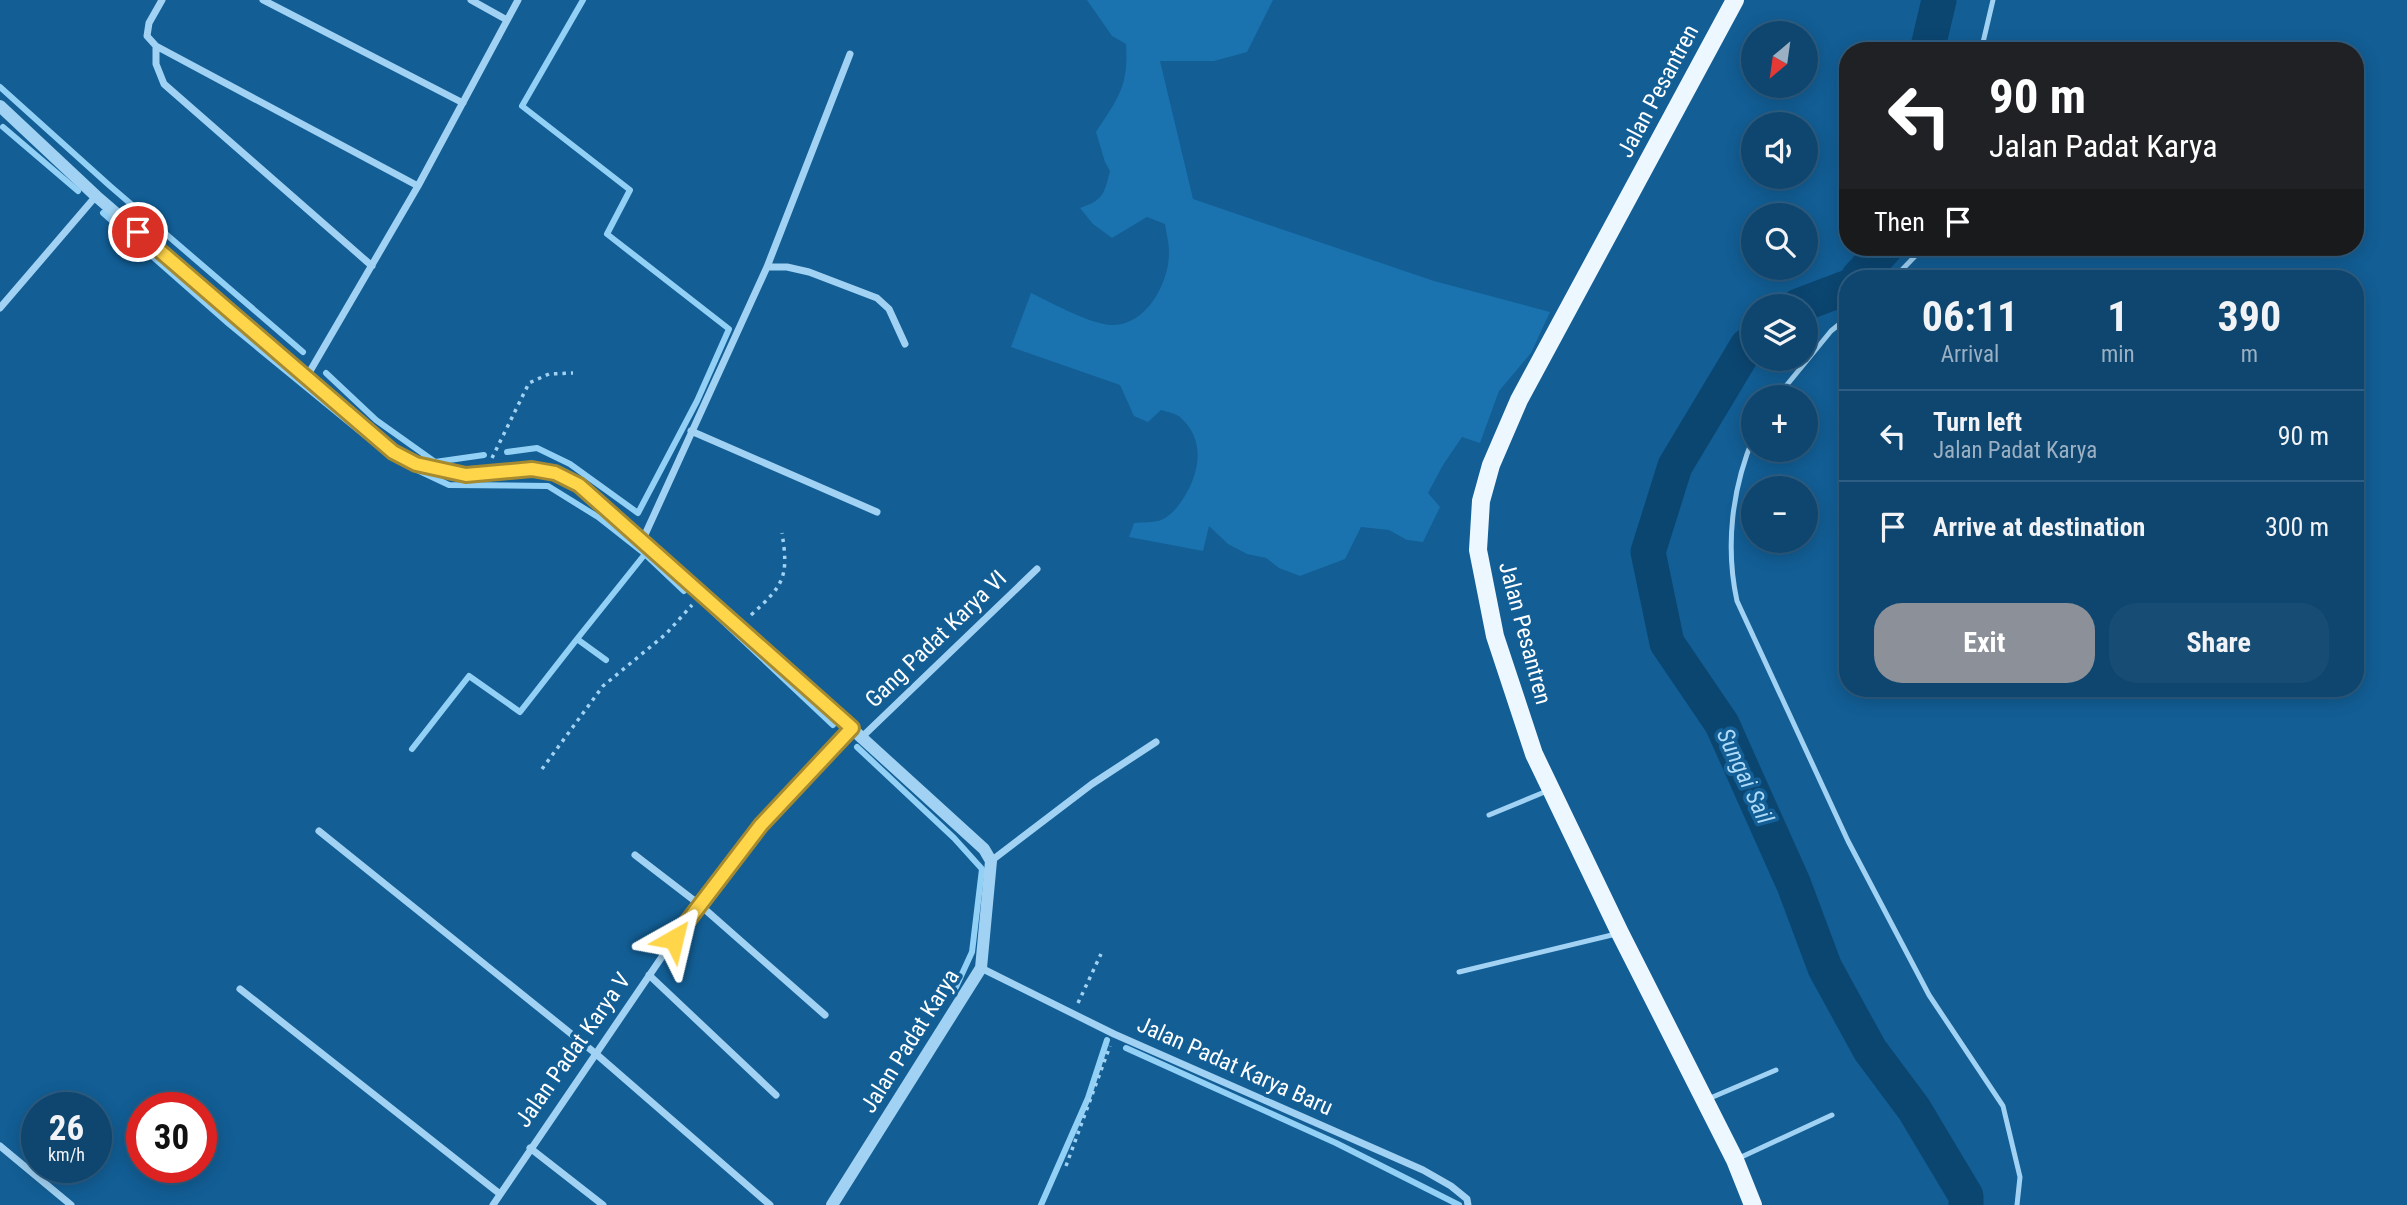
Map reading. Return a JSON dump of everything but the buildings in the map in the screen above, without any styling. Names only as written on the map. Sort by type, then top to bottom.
[{"type":"main road","name":"Jalan Pesantren","points":[[1735,0],[1519,400],[1491,465],[1481,501],[1478,550],[1495,636],[1534,754],[1619,933],[1735,1160],[1753,1205]]},
{"type":"street","points":[[162,0],[149,23],[147,36],[156,47],[418,186]]},
{"type":"street","points":[[263,0],[463,103]]},
{"type":"street","points":[[471,0],[507,20]]},
{"type":"street","points":[[306,378],[418,186],[518,0]]},
{"type":"street","points":[[156,47],[156,64],[164,84],[372,266]]},
{"type":"street","points":[[643,539],[767,267],[850,54]]},
{"type":"street","points":[[0,106],[96,196],[393,452],[416,464],[446,472],[466,475],[532,469],[555,473],[579,485],[643,539],[857,733],[984,849],[991,861],[1092,784],[1156,742]]},
{"type":"street","points":[[0,308],[96,196]]},
{"type":"street","points":[[767,267],[787,267],[809,272],[877,298],[889,309],[905,344]]},
{"type":"street","points":[[691,431],[877,512]]},
{"type":"street","name":"Gang Padat Karya VI","points":[[857,733],[1037,569]]},
{"type":"street","name":"Jalan Padat Karya V","points":[[493,1205],[649,975],[761,825],[857,733]]},
{"type":"street","points":[[319,831],[595,1053],[770,1205]]},
{"type":"street","points":[[635,855],[700,905],[825,1015]]},
{"type":"street","name":"Jalan Padat Karya","points":[[832,1205],[981,968],[991,861]]},
{"type":"street","name":"Jalan Padat Karya Baru","points":[[981,968],[1114,1034],[1423,1170],[1451,1186],[1467,1199],[1468,1205]]},
{"type":"street","points":[[649,975],[776,1095]]},
{"type":"street","points":[[240,989],[500,1194]]},
{"type":"street","points":[[0,1146],[71,1205]]},
{"type":"street","points":[[530,1148],[603,1205]]},
{"type":"lane","points":[[1983,42],[1993,0]]},
{"type":"lane","points":[[1902,270],[1915,256]]},
{"type":"lane","points":[[1787,385],[1839,324]]},
{"type":"lane","points":[[1743,462],[1732,524],[1731,573],[1737,601],[1854,853],[1929,995],[2003,1107],[2020,1177],[2017,1205]]},
{"type":"lane","points":[[1489,815],[1550,789]]},
{"type":"lane","points":[[1458,972],[1619,933]]},
{"type":"lane","points":[[1706,1101],[1776,1070]]},
{"type":"lane","points":[[1735,1160],[1832,1115]]},
{"type":"path","points":[[485,472],[529,383],[549,374],[573,373]]},
{"type":"path","points":[[739,626],[781,586],[786,561],[782,533]]},
{"type":"path","points":[[542,769],[603,687],[666,634],[687,609],[705,595]]},
{"type":"path","points":[[1073,1014],[1101,954]]},
{"type":"path","points":[[1066,1166],[1114,1034]]},
{"type":"shaded area","points":[[1087,0],[1273,0],[1247,52],[1214,61],[1160,61],[1193,199],[1434,281],[1550,312],[1531,353],[1499,391],[1480,443],[1462,437],[1443,465],[1428,493],[1440,507],[1423,542],[1407,540],[1389,530],[1361,527],[1345,559],[1300,576],[1279,568],[1266,558],[1247,554],[1228,544],[1209,526],[1203,551],[1129,537],[1134,523],[1164,519],[1177,507],[1187,492],[1198,459],[1195,438],[1189,427],[1179,416],[1161,410],[1148,422],[1134,416],[1120,385],[1011,347],[1031,293],[1094,321],[1112,325],[1124,323],[1135,318],[1154,300],[1168,263],[1169,248],[1165,224],[1147,217],[1112,238],[1093,224],[1080,208],[1098,199],[1106,186],[1110,171],[1096,132],[1120,91],[1126,71],[1126,44],[1112,36]]},
{"type":"waterway","points":[[507,452],[537,448],[570,464],[638,513],[697,401],[729,329],[607,234],[630,190],[522,106],[583,0]]},
{"type":"waterway","name":"Sungai Sail","points":[[1929,42],[1939,0]]},
{"type":"waterway","points":[[0,87],[110,186],[303,352]]},
{"type":"waterway","points":[[3,127],[78,191]]},
{"type":"waterway","points":[[103,213],[229,324],[374,443]]},
{"type":"waterway","name":"Sungai Sail","points":[[1865,270],[1878,256]]},
{"type":"waterway","name":"Sungai Sail","points":[[1818,298],[1839,290]]},
{"type":"waterway","name":"Sungai Sail","points":[[1741,356],[1675,466],[1648,552],[1667,643],[1722,724],[1794,885],[1825,968],[1870,1050],[1914,1109],[1966,1196],[1966,1205]]},
{"type":"waterway","points":[[326,373],[376,420],[435,462],[484,455]]},
{"type":"waterway","points":[[415,469],[449,485],[548,486],[598,517],[645,554],[684,591]]},
{"type":"waterway","points":[[606,660],[577,639],[645,554]]},
{"type":"waterway","points":[[712,611],[833,725]]},
{"type":"waterway","points":[[412,749],[469,676],[520,712],[577,639]]},
{"type":"waterway","points":[[857,747],[954,838],[982,869],[972,952],[956,987]]},
{"type":"waterway","points":[[1041,1205],[1088,1098],[1107,1040]]},
{"type":"waterway","points":[[1126,1048],[1336,1143],[1459,1205]]},
{"type":"route","points":[[138,232],[393,452],[416,464],[446,472],[466,475],[532,469],[555,473],[579,485],[643,539],[852,728],[761,825],[674,939]]}]
